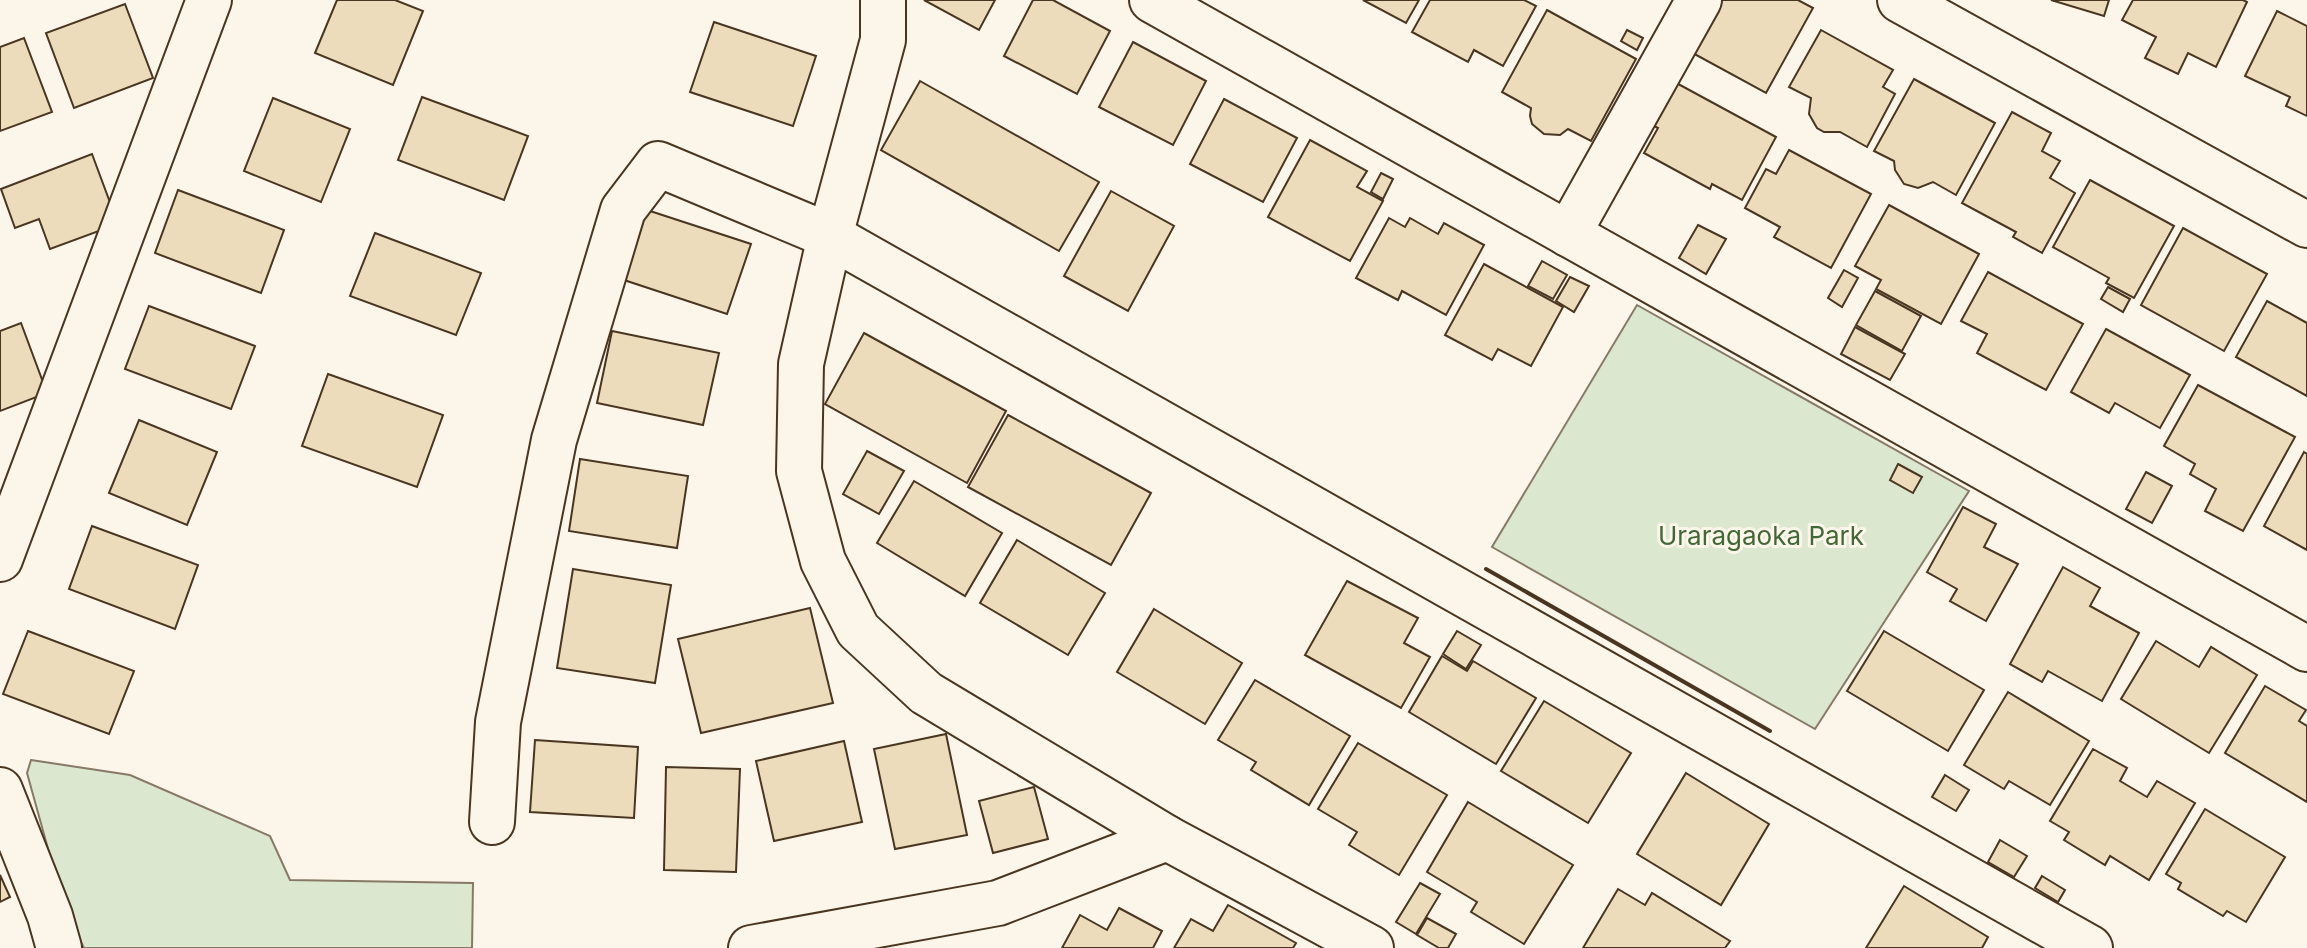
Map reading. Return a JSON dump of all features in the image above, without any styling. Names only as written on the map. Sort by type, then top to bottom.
[{"type":"street","points":[[0,559],[209,0]]},
{"type":"street","points":[[883,0],[883,40],[830,236],[801,364],[799,471],[823,561],[858,630],[926,693],[1167,838],[1371,948]]},
{"type":"street","points":[[1152,0],[2307,649]]},
{"type":"street","points":[[1568,234],[1699,0]]},
{"type":"street","points":[[1900,0],[1960,16],[2307,225]]},
{"type":"street","points":[[492,822],[498,722],[554,440],[623,210],[658,164],[830,236],[2090,948]]},
{"type":"street","points":[[0,790],[50,916],[59,948]]},
{"type":"street","points":[[751,948],[998,903],[1167,838]]},
{"type":"green space","name":"Uraragaoka Park","points":[[1637,305],[1969,491],[1815,729],[1492,547]]},
{"type":"green space","points":[[31,760],[130,775],[270,836],[290,880],[473,883],[472,948],[84,948],[65,910],[27,773]]},
{"type":"building","points":[[337,0],[395,0],[423,11],[393,85],[315,53]]},
{"type":"building","points":[[924,0],[995,0],[979,30]]},
{"type":"building","points":[[1033,0],[1053,0],[1110,31],[1077,94],[1004,56]]},
{"type":"building","points":[[1363,0],[1419,0],[1406,23]]},
{"type":"building","points":[[1430,0],[1524,0],[1536,6],[1503,66],[1474,50],[1468,62],[1412,32]]},
{"type":"building","points":[[1717,0],[1798,0],[1813,8],[1766,93],[1689,51]]},
{"type":"building","points":[[2051,0],[2109,0],[2104,16]]},
{"type":"building","points":[[2133,0],[2247,2],[2216,67],[2188,53],[2178,74],[2145,58],[2156,37],[2122,20]]},
{"type":"building","points":[[125,4],[153,78],[74,108],[46,33]]},
{"type":"building","points":[[1547,10],[1636,59],[1591,141],[1568,129],[1560,135],[1544,134],[1532,124],[1531,108],[1502,92]]},
{"type":"building","points":[[2277,11],[2307,26],[2307,116],[2286,106],[2290,97],[2245,76]]},
{"type":"building","points":[[714,22],[816,56],[793,126],[690,92]]},
{"type":"building","points":[[1627,30],[1643,38],[1637,50],[1621,41]]},
{"type":"building","points":[[1821,30],[1893,70],[1883,87],[1895,94],[1867,147],[1840,132],[1824,132],[1817,128],[1809,114],[1811,98],[1789,87]]},
{"type":"building","points":[[24,38],[52,112],[0,131],[0,47]]},
{"type":"building","points":[[1133,42],[1206,81],[1173,145],[1099,107]]},
{"type":"building","points":[[1669,79],[1776,137],[1742,200],[1712,184],[1710,189],[1644,153],[1658,128],[1646,122]]},
{"type":"building","points":[[1914,79],[1995,123],[1956,195],[1933,182],[1918,188],[1904,184],[1895,170],[1894,161],[1874,151]]},
{"type":"building","points":[[920,81],[1099,182],[1059,251],[881,150]]},
{"type":"building","points":[[422,97],[528,136],[504,200],[398,160]]},
{"type":"building","points":[[273,98],[350,129],[321,202],[244,171]]},
{"type":"building","points":[[1224,99],[1297,138],[1263,202],[1190,164]]},
{"type":"building","points":[[2012,112],[2051,133],[2042,151],[2060,161],[2050,178],[2075,193],[2042,253],[2013,237],[2016,232],[1962,203]]},
{"type":"building","points":[[1310,140],[1367,171],[1357,187],[1383,201],[1350,261],[1268,217]]},
{"type":"building","points":[[1789,150],[1871,194],[1831,268],[1774,237],[1780,227],[1745,208],[1766,169],[1776,174]]},
{"type":"building","points":[[92,154],[118,224],[50,249],[39,219],[15,228],[1,189]]},
{"type":"building","points":[[1381,173],[1393,179],[1383,199],[1371,192]]},
{"type":"building","points":[[2090,180],[2174,226],[2134,298],[2106,283],[2109,278],[2053,247]]},
{"type":"building","points":[[178,190],[284,230],[261,293],[155,253]]},
{"type":"building","points":[[1111,191],[1174,226],[1128,311],[1064,276]]},
{"type":"building","points":[[1889,205],[1979,254],[1941,324],[1876,289],[1881,280],[1855,266]]},
{"type":"building","points":[[647,210],[751,244],[727,314],[624,280]]},
{"type":"building","points":[[1389,218],[1405,227],[1410,218],[1438,234],[1444,223],[1484,245],[1446,315],[1402,291],[1398,300],[1356,278]]},
{"type":"building","points":[[1698,225],[1726,239],[1706,274],[1679,258]]},
{"type":"building","points":[[2183,228],[2267,274],[2224,351],[2141,305]]},
{"type":"building","points":[[375,233],[481,273],[456,335],[350,296]]},
{"type":"building","points":[[1542,261],[1567,275],[1553,299],[1528,286]]},
{"type":"building","points":[[1484,264],[1563,307],[1531,366],[1498,349],[1492,360],[1445,335]]},
{"type":"building","points":[[1844,270],[1858,278],[1842,307],[1828,298]]},
{"type":"building","points":[[1988,272],[2083,324],[2046,390],[1977,353],[1987,334],[1961,321]]},
{"type":"building","points":[[1570,277],[1589,286],[1574,312],[1556,301]]},
{"type":"building","points":[[2108,287],[2130,299],[2123,312],[2101,299]]},
{"type":"building","points":[[1875,291],[1921,316],[1902,351],[1856,325]]},
{"type":"building","points":[[2267,301],[2307,323],[2307,396],[2236,357]]},
{"type":"building","points":[[149,306],[255,346],[231,409],[125,369]]},
{"type":"building","points":[[21,323],[47,393],[0,411],[0,331]]},
{"type":"building","points":[[1855,327],[1905,354],[1890,380],[1841,354]]},
{"type":"building","points":[[2106,329],[2190,375],[2160,428],[2115,403],[2109,413],[2071,392]]},
{"type":"building","points":[[612,331],[719,353],[703,425],[597,403]]},
{"type":"building","points":[[864,333],[1006,411],[967,483],[825,404]]},
{"type":"building","points":[[328,374],[443,415],[417,487],[302,446]]},
{"type":"building","points":[[2198,385],[2295,437],[2243,531],[2205,511],[2216,489],[2190,474],[2195,464],[2164,446]]},
{"type":"building","points":[[1008,415],[1151,493],[1111,565],[968,487]]},
{"type":"building","points":[[139,420],[217,452],[187,525],[109,493]]},
{"type":"building","points":[[867,451],[904,471],[879,514],[843,494]]},
{"type":"building","points":[[2304,452],[2307,454],[2307,550],[2264,526]]},
{"type":"building","points":[[580,459],[688,476],[677,548],[569,531]]},
{"type":"building","points":[[1898,464],[1922,477],[1913,493],[1890,480]]},
{"type":"building","points":[[2146,472],[2172,486],[2152,523],[2126,509]]},
{"type":"building","points":[[914,481],[1002,533],[965,596],[877,543]]},
{"type":"building","points":[[1963,507],[1996,524],[1984,547],[2018,564],[1986,621],[1950,601],[1957,589],[1927,572]]},
{"type":"building","points":[[92,526],[198,565],[175,629],[69,589]]},
{"type":"building","points":[[1017,540],[1105,593],[1068,655],[980,603]]},
{"type":"building","points":[[2063,567],[2100,588],[2090,606],[2139,633],[2102,701],[2048,671],[2042,682],[2010,664]]},
{"type":"building","points":[[573,569],[671,585],[655,683],[557,668]]},
{"type":"building","points":[[1347,581],[1418,618],[1404,643],[1430,657],[1401,708],[1305,655]]},
{"type":"building","points":[[810,608],[833,703],[701,733],[678,639]]},
{"type":"building","points":[[1154,609],[1242,663],[1205,724],[1117,672]]},
{"type":"building","points":[[28,631],[134,671],[109,734],[3,694]]},
{"type":"building","points":[[1457,631],[1481,645],[1466,669],[1443,654]]},
{"type":"building","points":[[1884,631],[1984,690],[1948,751],[1847,691]]},
{"type":"building","points":[[2156,641],[2199,667],[2211,647],[2257,675],[2209,753],[2121,699]]},
{"type":"building","points":[[1442,656],[1467,671],[1473,661],[1536,698],[1496,764],[1409,712]]},
{"type":"building","points":[[1255,680],[1350,736],[1309,805],[1251,770],[1256,762],[1218,740]]},
{"type":"building","points":[[2265,686],[2306,710],[2299,721],[2307,726],[2307,802],[2225,753]]},
{"type":"building","points":[[2008,692],[2089,741],[2050,805],[2009,781],[2004,789],[1964,765]]},
{"type":"building","points":[[1544,701],[1631,753],[1588,823],[1501,771]]},
{"type":"building","points":[[946,734],[967,835],[895,849],[874,749]]},
{"type":"building","points":[[535,740],[638,747],[634,818],[530,812]]},
{"type":"building","points":[[844,741],[862,822],[774,841],[756,761]]},
{"type":"building","points":[[1358,743],[1447,795],[1399,875],[1349,845],[1357,832],[1318,809]]},
{"type":"building","points":[[2093,749],[2127,768],[2120,781],[2147,797],[2157,781],[2195,803],[2149,880],[2110,856],[2105,865],[2064,840],[2069,832],[2050,821]]},
{"type":"building","points":[[666,767],[740,769],[736,872],[664,870]]},
{"type":"building","points":[[1686,773],[1769,824],[1721,905],[1637,854]]},
{"type":"building","points":[[1945,775],[1969,790],[1956,811],[1932,797]]},
{"type":"building","points":[[1034,787],[1048,839],[993,853],[979,801]]},
{"type":"building","points":[[1468,802],[1573,865],[1524,944],[1471,912],[1477,902],[1427,872]]},
{"type":"building","points":[[2205,809],[2285,857],[2246,922],[2227,911],[2223,916],[2178,889],[2181,883],[2166,874]]},
{"type":"building","points":[[2000,840],[2027,856],[2014,877],[1988,862]]},
{"type":"building","points":[[0,875],[10,897],[0,902]]},
{"type":"building","points":[[2042,876],[2065,890],[2058,902],[2035,888]]},
{"type":"building","points":[[1420,883],[1440,894],[1416,934],[1396,922]]},
{"type":"building","points":[[1904,886],[1988,937],[1982,948],[1866,948]]},
{"type":"building","points":[[1618,889],[1645,905],[1652,893],[1730,941],[1725,948],[1583,948]]},
{"type":"building","points":[[1228,905],[1296,943],[1293,948],[1174,948],[1191,919],[1213,931]]},
{"type":"building","points":[[1119,908],[1162,931],[1153,948],[1062,948],[1080,915],[1107,930]]},
{"type":"building","points":[[1427,918],[1456,934],[1448,948],[1439,948],[1417,935]]},
{"type":"wall","points":[[1486,569],[1770,731]]}]
